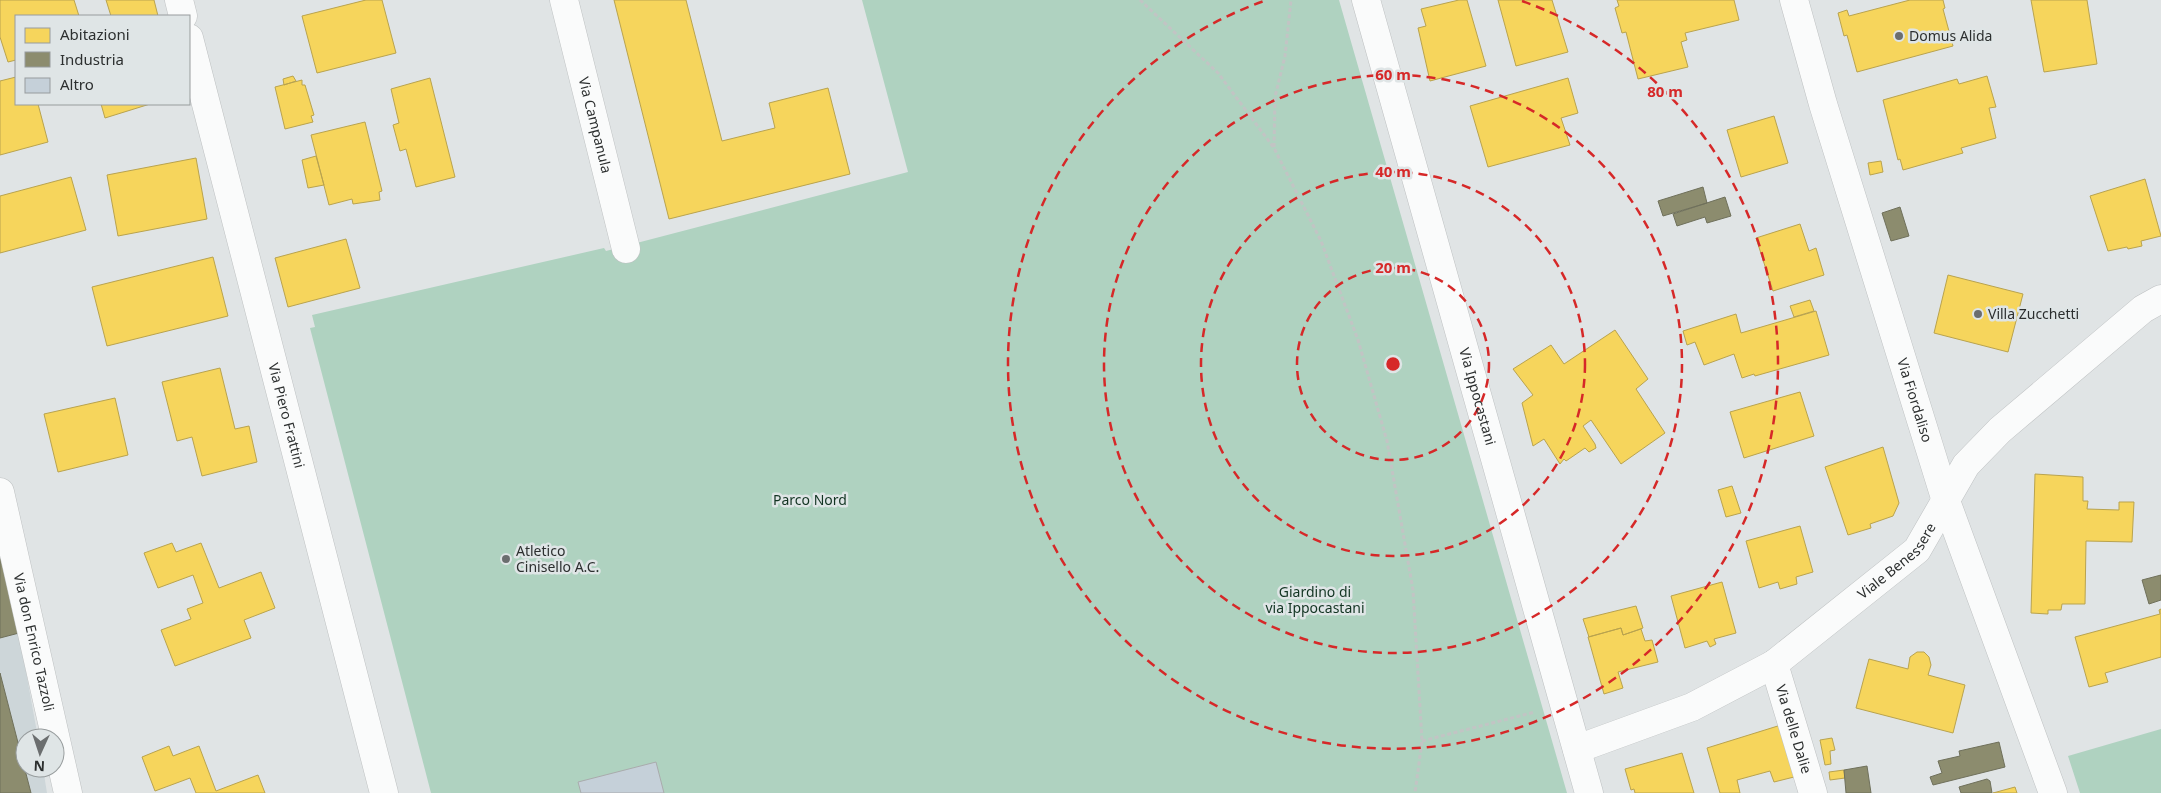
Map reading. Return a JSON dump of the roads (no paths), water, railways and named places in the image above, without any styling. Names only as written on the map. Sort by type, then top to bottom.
[{"type":"street","points":[[179,0],[183,15]]},
{"type":"street","name":"Via Campanula","points":[[564,0],[626,249]]},
{"type":"street","name":"Via Ippocastani","points":[[1366,0],[1589,793]]},
{"type":"street","name":"Via Fiordaliso","points":[[1794,0],[1823,104],[1946,501],[2053,793]]},
{"type":"street","name":"Via Piero Frattini","points":[[190,42],[384,793]]},
{"type":"street","name":"Viale Benessere","points":[[1577,749],[1692,707],[1774,664],[1917,550],[1966,465],[2000,430],[2143,309],[2161,299]]},
{"type":"street","name":"Via don Enrico Tazzoli","points":[[0,492],[68,793]]},
{"type":"street","name":"Via delle Dalie","points":[[1774,664],[1813,793]]},
{"type":"place","name":"Domus Alida","points":[[1899,36]]},
{"type":"place","name":"Villa Zucchetti","points":[[1978,314]]},
{"type":"place","name":"Atletico Cinisello A.C.","points":[[506,559]]},
{"type":"park label","name":"Parco Nord","points":[[810,500]]},
{"type":"park label","name":"Giardino di via Ippocastani","points":[[1315,600]]}]
